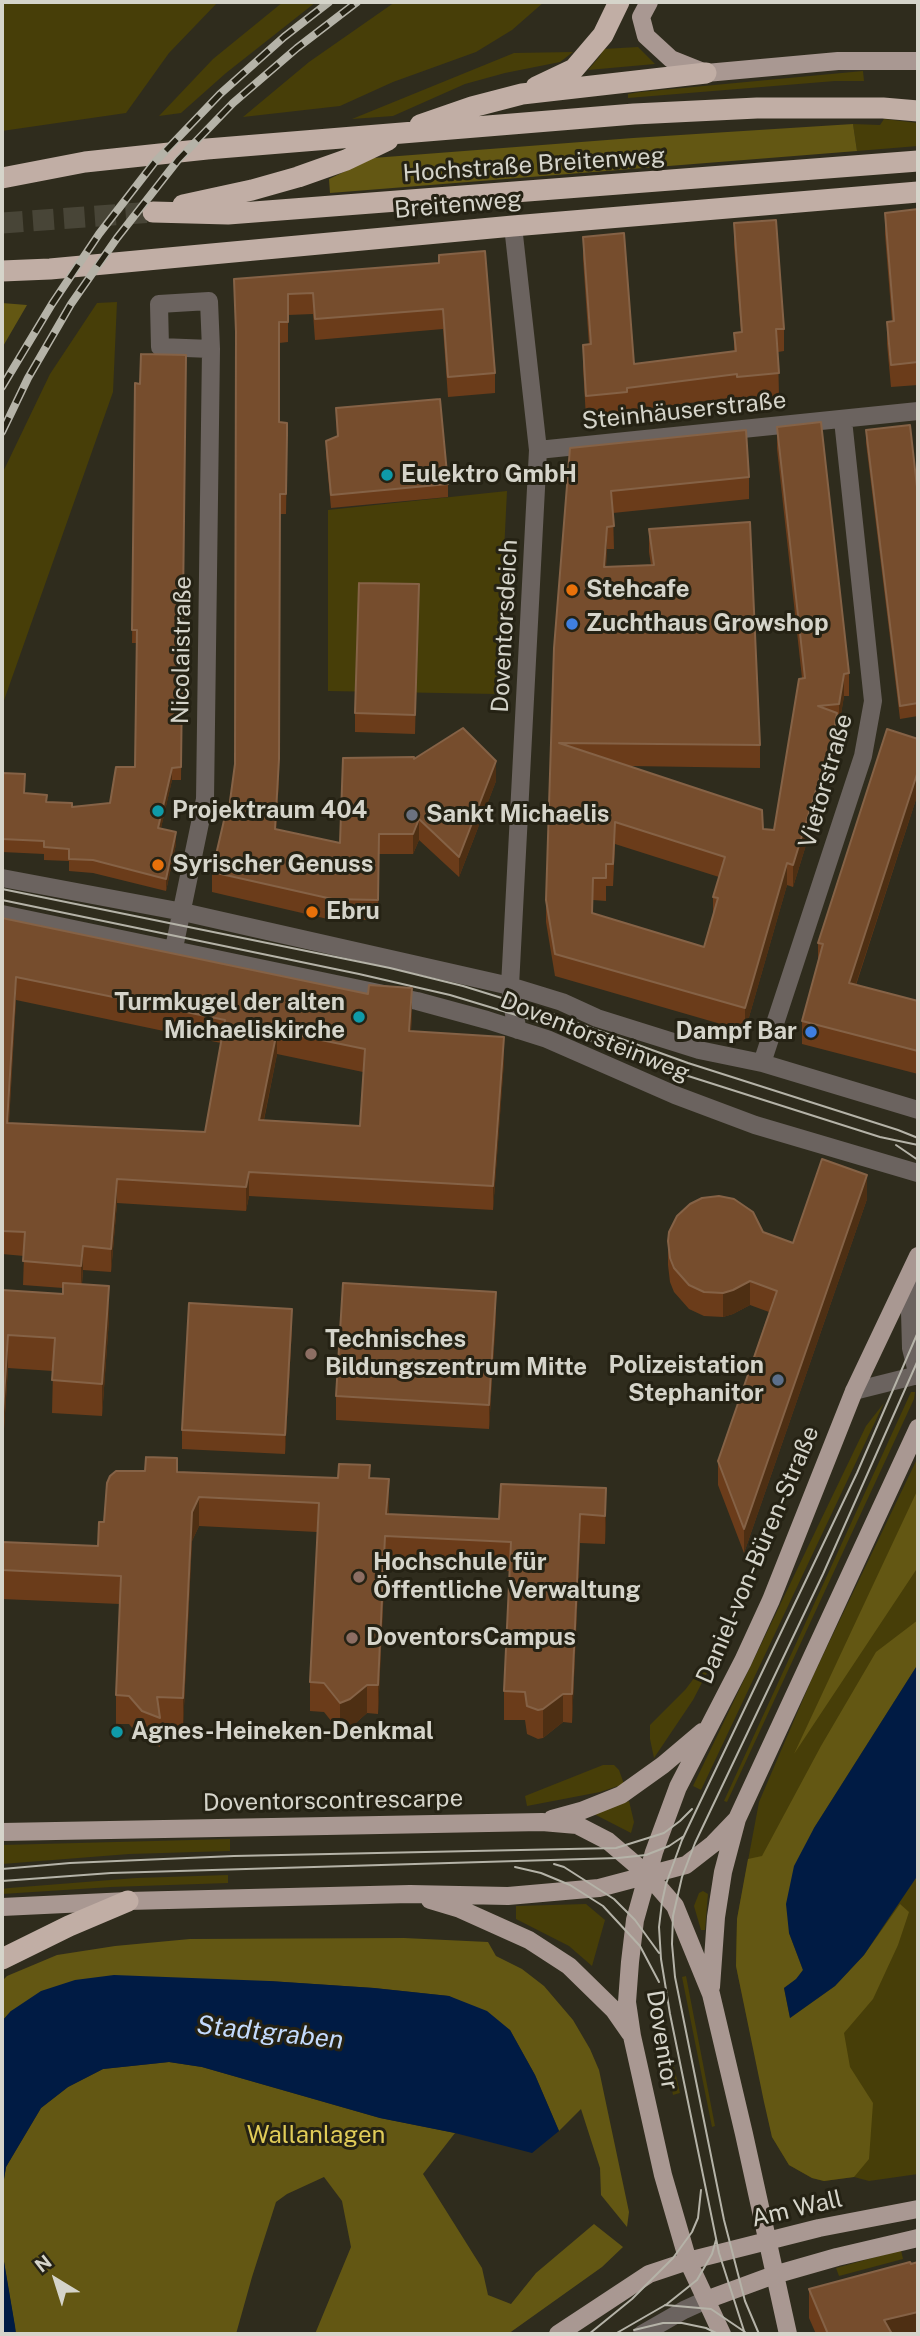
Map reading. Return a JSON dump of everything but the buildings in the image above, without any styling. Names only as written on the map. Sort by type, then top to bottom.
[{"type":"highway","points":[[522,94],[574,69],[603,35],[619,2]]},
{"type":"highway","points":[[522,94],[706,73]]},
{"type":"highway","name":"Hochstraße Breitenweg","points":[[522,94],[418,125],[346,160],[298,177],[153,212],[228,214],[918,161]]},
{"type":"highway","points":[[2,178],[113,159],[634,114],[847,107],[918,111]]},
{"type":"highway","name":"Breitenweg","points":[[2,271],[50,269],[918,192]]},
{"type":"highway","points":[[2,284],[50,269]]},
{"type":"highway","points":[[2,1959],[128,1901]]},
{"type":"main road","points":[[649,2],[641,17],[646,36],[671,59],[706,73],[838,61],[918,61]]},
{"type":"main road","name":"Daniel-von-Büren-Straße","points":[[649,1876],[660,1834],[678,1787],[771,1600],[854,1391],[915,1263]]},
{"type":"main road","points":[[711,1994],[715,1928],[723,1872],[737,1819],[918,1428]]},
{"type":"main road","points":[[542,1822],[581,1811],[621,1795],[663,1765],[711,1723]]},
{"type":"main road","points":[[2,1907],[410,1894],[519,1895],[599,1888],[686,1865],[713,1844],[737,1819]]},
{"type":"main road","name":"Doventorscontrescarpe","points":[[2,1832],[542,1822],[577,1825],[608,1841],[649,1876]]},
{"type":"main road","points":[[649,1876],[675,1906],[683,1921],[711,1994],[788,2334]]},
{"type":"main road","name":"Doventor","points":[[649,1876],[635,1920],[630,1962],[627,2002],[632,2035],[663,2175],[688,2261],[722,2334]]},
{"type":"main road","points":[[410,1894],[460,1909],[529,1940],[579,1975],[614,2010],[632,2035]]},
{"type":"main road","name":"Am Wall","points":[[558,2334],[649,2274],[688,2261],[819,2228],[918,2209]]},
{"type":"main road","points":[[706,2300],[774,2275],[918,2238]]},
{"type":"street","name":"Doventorsdeich","points":[[513,226],[538,450],[510,986],[518,1030]]},
{"type":"street","name":"Nicolaistraße","points":[[174,948],[205,799],[211,349]]},
{"type":"street","name":"Steinhäuserstraße","points":[[538,450],[918,411]]},
{"type":"street","name":"Vietorstraße","points":[[762,1063],[863,756],[873,701],[843,420]]},
{"type":"street","name":"Doventorsteinweg","points":[[2,878],[183,912],[510,986],[562,1002],[597,1018],[699,1050],[762,1063],[918,1110]]},
{"type":"street","name":"Doventorsteinweg","points":[[2,915],[174,948],[418,1001],[547,1040],[675,1096],[744,1121],[918,1172]]},
{"type":"street","points":[[854,1391],[918,1376],[911,1348],[915,1263]]},
{"type":"street","points":[[642,2334],[706,2300]]},
{"type":"shaded area","points":[[2,2],[218,2],[169,53],[126,113],[2,131]]},
{"type":"shaded area","points":[[283,2],[316,2],[226,73],[181,113],[159,116],[213,59]]},
{"type":"shaded area","points":[[395,2],[544,2],[512,30],[476,52],[393,82],[340,106],[243,117],[309,62]]},
{"type":"shaded area","points":[[638,47],[655,64],[588,70],[603,49]]},
{"type":"shaded area","points":[[573,52],[560,62],[465,84],[393,116],[352,119],[514,53]]},
{"type":"shaded area","points":[[863,71],[864,81],[628,98],[628,94],[640,92]]},
{"type":"shaded area","points":[[884,119],[918,123],[918,146],[857,151],[853,124],[880,125]]},
{"type":"shaded area","points":[[117,302],[113,392],[2,706],[2,474],[50,374],[97,303]]},
{"type":"shaded area","points":[[507,491],[497,694],[328,691],[328,510]]},
{"type":"shaded area","points":[[911,1392],[915,1392],[914,1399],[727,1802],[724,1801]]},
{"type":"shaded area","points":[[884,1403],[701,1790],[693,1786],[866,1426]]},
{"type":"shaded area","points":[[918,1457],[918,2174],[869,2181],[854,2177],[824,2181],[812,2178],[789,2165],[772,2137],[736,1966],[737,1919],[759,1802],[813,1676]]},
{"type":"shaded area","points":[[701,1669],[707,1673],[693,1700],[654,1758],[650,1725],[685,1690]]},
{"type":"shaded area","points":[[603,1765],[614,1765],[624,1784],[600,1792],[527,1806],[525,1796]]},
{"type":"shaded area","points":[[629,1801],[634,1822],[631,1833],[594,1814]]},
{"type":"shaded area","points":[[230,1839],[230,1851],[129,1854],[2,1864],[2,1845]]},
{"type":"shaded area","points":[[228,1875],[228,1883],[2,1894],[2,1889],[9,1888],[136,1878]]},
{"type":"shaded area","points":[[703,1891],[708,1894],[705,1930],[701,1930],[694,1906],[699,1893]]},
{"type":"shaded area","points":[[586,1904],[605,1920],[592,1966],[569,1946],[516,1919],[516,1906]]},
{"type":"shaded area","points":[[686,1976],[715,2126],[712,2127],[682,1977]]},
{"type":"shaded area","points":[[659,2001],[680,2093],[673,2095],[654,2002]]},
{"type":"shaded area","points":[[901,2250],[903,2259],[839,2276],[836,2268]]},
{"type":"green space","points":[[853,124],[857,151],[330,193],[329,179],[373,158]]},
{"type":"green space","points":[[2,303],[27,305],[2,348]]},
{"type":"green space","points":[[918,1489],[918,1567],[794,1754],[858,1617]]},
{"type":"green space","points":[[918,1620],[918,1664],[814,1828],[789,1933],[803,1970],[797,1979],[784,1988],[790,2018],[835,1986],[864,1955],[900,1904],[909,1912],[898,1945],[873,1999],[844,2033],[850,2067],[873,2103],[869,2159],[854,2177],[824,2181],[812,2178],[789,2165],[772,2137],[736,1966],[737,1919],[748,1859],[762,1856],[821,1746],[876,1652]]},
{"type":"green space","points":[[404,1938],[488,1942],[496,1956],[522,1969],[544,1986],[573,2020],[599,2070],[629,2212],[627,2227],[601,2195],[600,2168],[581,2109],[559,2131],[535,2075],[510,2030],[449,1996],[269,1981],[11,2011],[2,2021],[2,1981],[7,1976],[57,1955],[190,1939]]},
{"type":"green space","name":"Wallanlagen","points":[[169,2062],[202,2067],[380,2118],[455,2133],[423,2174],[482,2268],[488,2295],[511,2304],[536,2273],[594,2224],[623,2247],[602,2267],[508,2334],[315,2334],[351,2247],[342,2201],[324,2177],[276,2202],[236,2334],[16,2334],[2,2250],[2,2191],[6,2167],[41,2108],[68,2087],[103,2069]]},
{"type":"water","points":[[918,1664],[918,1875],[864,1955],[835,1986],[790,2018],[784,1988],[803,1970],[789,1933],[786,1904],[794,1866],[814,1828]]},
{"type":"water","name":"Stadtgraben","points":[[114,1975],[269,1981],[449,1996],[487,2011],[510,2030],[535,2075],[559,2131],[532,2153],[455,2133],[380,2118],[202,2067],[169,2062],[103,2069],[68,2087],[41,2108],[6,2167],[2,2191],[2,2021],[11,2011],[41,1991],[75,1980]]},
{"type":"water","points":[[2,2250],[15,2326],[16,2334],[2,2334]]},
{"type":"tunnel","points":[[2,223],[153,212]]},
{"type":"tram line","points":[[2,889],[390,968],[463,986],[918,1138]]},
{"type":"tram line","points":[[2,900],[450,995],[536,1021],[685,1075],[880,1137],[918,1145]]},
{"type":"tram line","points":[[896,1145],[918,1160]]},
{"type":"tram line","points":[[745,2334],[719,2253],[670,2014],[661,1959],[659,1927],[662,1902],[682,1840],[857,1473],[918,1332]]},
{"type":"tram line","points":[[759,2334],[745,2301],[724,2220],[675,1977],[673,1916],[682,1877],[695,1843],[823,1574],[918,1360]]},
{"type":"tram line","points":[[2,1869],[70,1863],[234,1856],[616,1848],[664,1833],[692,1809]]},
{"type":"tram line","points":[[2,1881],[111,1873],[618,1858],[646,1855],[669,1846],[684,1836]]},
{"type":"tram line","points":[[554,1864],[564,1867],[614,1899],[635,1920],[659,1953]]},
{"type":"tram line","points":[[515,1867],[541,1873],[570,1885],[603,1906],[640,1946],[659,1982]]},
{"type":"tram line","points":[[589,2334],[632,2299],[673,2258],[692,2232],[698,2218],[701,2190]]},
{"type":"tram line","points":[[615,2334],[667,2304],[697,2280],[712,2254],[716,2240]]},
{"type":"tram line","points":[[665,2305],[711,2309],[745,2332]]},
{"type":"tram line","points":[[634,2330],[663,2323],[682,2323],[706,2328],[718,2334]]},
{"type":"railway","points":[[2,387],[52,304],[99,234],[154,163],[220,94],[284,37],[329,2]]},
{"type":"railway","points":[[2,432],[28,378],[71,304],[117,238],[178,160],[233,103],[297,48],[357,2]]},
{"type":"place","name":"Eulektro GmbH","points":[[387,475]]},
{"type":"place","name":"Stehcafe","points":[[572,590]]},
{"type":"place","name":"Zuchthaus Growshop","points":[[572,624]]},
{"type":"place","name":"Projektraum 404","points":[[158,811]]},
{"type":"place","name":"Sankt Michaelis","points":[[412,815]]},
{"type":"place","name":"Syrischer Genuss","points":[[158,865]]},
{"type":"place","name":"Ebru","points":[[312,912]]},
{"type":"place","name":"Turmkugel der alten Michaeliskirche","points":[[359,1017]]},
{"type":"place","name":"Dampf Bar","points":[[811,1032]]},
{"type":"place","name":"Technisches Bildungszentrum Mitte","points":[[311,1354]]},
{"type":"place","name":"Polizeistation Stephanitor","points":[[778,1380]]},
{"type":"place","name":"Hochschule für Öffentliche Verwaltung","points":[[359,1577]]},
{"type":"place","name":"DoventorsCampus","points":[[352,1638]]},
{"type":"place","name":"Agnes-Heineken-Denkmal","points":[[117,1732]]}]
